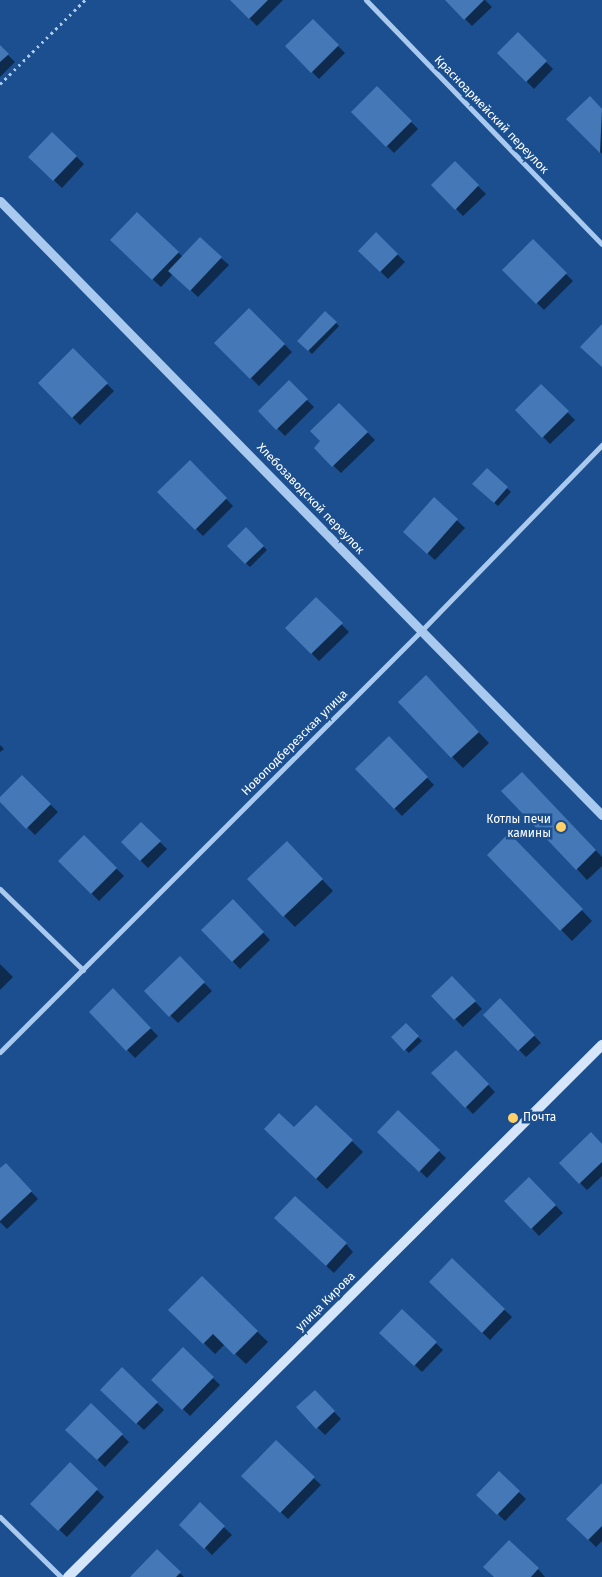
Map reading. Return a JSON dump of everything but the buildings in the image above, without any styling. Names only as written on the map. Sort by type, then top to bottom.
[{"type":"main road","name":"улица Кирова","points":[[68,1577],[602,1045]]},
{"type":"street","name":"Красноармейский переулок","points":[[366,0],[602,244]]},
{"type":"street","name":"Хлебозаводской переулок","points":[[0,201],[602,815]]},
{"type":"street","name":"Новоподберезская улица","points":[[0,1052],[421,631],[602,445]]},
{"type":"street","points":[[0,890],[83,970]]},
{"type":"street","points":[[0,1516],[62,1577]]},
{"type":"path","points":[[0,84],[85,0]]},
{"type":"place","name":"Котлы печи камины","points":[[561,827]]},
{"type":"place","name":"Почта","points":[[513,1118]]}]
